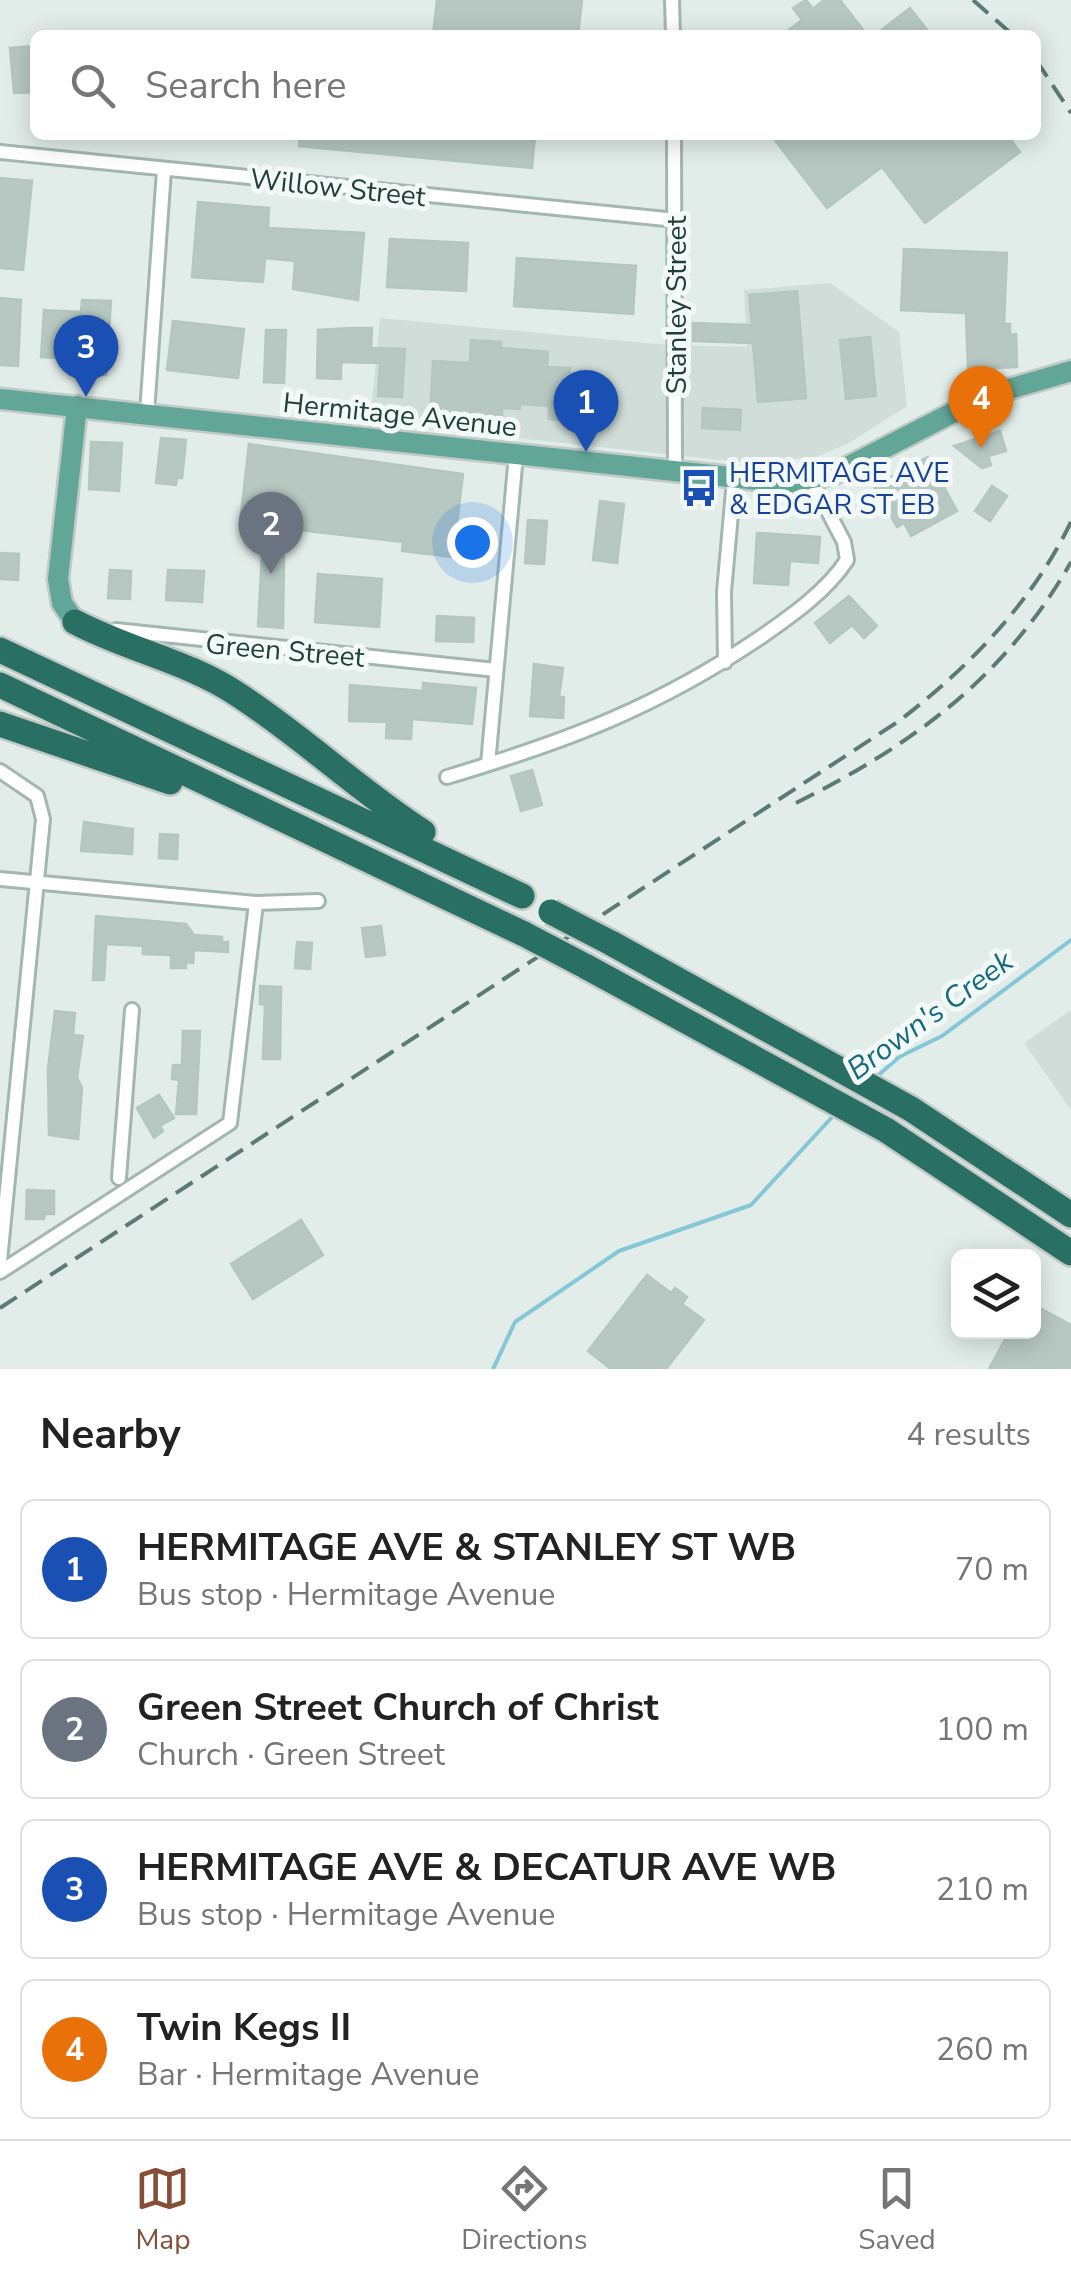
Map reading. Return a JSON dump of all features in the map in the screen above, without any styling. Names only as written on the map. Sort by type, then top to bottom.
[{"type":"highway","points":[[75,622],[120,646],[193,668],[238,694],[401,818],[522,896],[911,1108],[1071,1214]]},
{"type":"highway","points":[[0,650],[522,896]]},
{"type":"highway","points":[[0,686],[585,966],[886,1130],[1071,1253]]},
{"type":"highway","points":[[0,724],[283,819]]},
{"type":"main road","name":"Hermitage Avenue","points":[[0,399],[734,480],[811,479],[834,474],[985,396],[1071,371]]},
{"type":"main road","points":[[75,622],[62,603],[58,579],[77,406]]},
{"type":"street","points":[[672,0],[673,30]]},
{"type":"street","name":"Stanley Street","points":[[674,140],[675,474]]},
{"type":"street","name":"Willow Street","points":[[0,152],[676,220]]},
{"type":"street","points":[[147,413],[164,170]]},
{"type":"street","points":[[488,764],[516,455]]},
{"type":"street","points":[[447,777],[602,727],[724,662],[781,623],[847,560],[844,542],[811,479]]},
{"type":"street","points":[[724,662],[724,592],[734,480]]},
{"type":"street","name":"Green Street","points":[[75,622],[204,642],[496,670]]},
{"type":"street","points":[[0,772],[37,796],[42,819],[0,1261]]},
{"type":"street","points":[[0,879],[256,902],[318,901]]},
{"type":"street","points":[[0,1272],[230,1123],[256,902]]},
{"type":"street","points":[[119,1178],[132,1010]]},
{"type":"shaded area","points":[[830,283],[899,332],[907,406],[849,443],[816,457],[747,463],[370,422],[380,318],[668,345],[747,347],[744,290]]},
{"type":"shaded area","points":[[1071,1010],[1071,1110],[1024,1043]]},
{"type":"building","points":[[437,0],[582,0],[579,30],[434,30]]},
{"type":"building","points":[[806,0],[813,9],[824,0],[840,0],[863,30],[789,30],[802,20],[793,8]]},
{"type":"building","points":[[910,8],[927,30],[881,30]]},
{"type":"building","points":[[30,46],[30,92],[14,93],[10,48]]},
{"type":"building","points":[[300,140],[535,140],[532,168],[299,146]]},
{"type":"building","points":[[775,140],[1011,140],[1020,152],[925,223],[882,167],[827,208]]},
{"type":"building","points":[[0,178],[32,181],[23,270],[0,268]]},
{"type":"building","points":[[198,202],[269,208],[268,228],[364,233],[358,300],[293,289],[295,261],[265,258],[263,282],[192,277]]},
{"type":"building","points":[[390,239],[468,243],[466,291],[387,287]]},
{"type":"building","points":[[904,249],[1007,253],[1004,324],[1010,324],[1010,335],[1016,334],[1017,367],[968,369],[966,313],[901,310]]},
{"type":"building","points":[[517,258],[636,266],[633,314],[514,306]]},
{"type":"building","points":[[797,291],[806,398],[758,402],[753,343],[693,341],[693,323],[752,325],[749,295]]},
{"type":"building","points":[[0,298],[21,300],[18,366],[0,365]]},
{"type":"building","points":[[82,300],[111,301],[106,375],[75,373],[76,359],[41,357],[44,310],[81,312]]},
{"type":"building","points":[[173,321],[244,329],[238,378],[167,370]]},
{"type":"building","points":[[372,328],[371,348],[405,349],[402,397],[378,396],[380,363],[341,362],[341,379],[317,378],[318,330]]},
{"type":"building","points":[[266,330],[286,330],[284,383],[264,382]]},
{"type":"building","points":[[870,337],[876,396],[846,399],[840,340]]},
{"type":"building","points":[[471,340],[501,342],[501,348],[548,352],[547,367],[570,368],[567,420],[549,419],[549,406],[520,404],[520,409],[502,408],[502,420],[430,420],[433,361],[470,363]]},
{"type":"building","points":[[703,408],[741,410],[740,430],[702,428]]},
{"type":"building","points":[[1000,431],[1006,451],[988,456],[991,465],[982,468],[954,446]]},
{"type":"building","points":[[161,438],[186,440],[182,478],[177,477],[176,485],[156,483]]},
{"type":"building","points":[[91,442],[122,443],[119,491],[89,489]]},
{"type":"building","points":[[249,444],[463,474],[453,557],[402,551],[403,542],[240,523]]},
{"type":"building","points":[[928,457],[957,511],[911,536],[904,523],[897,527],[874,486]]},
{"type":"building","points":[[992,486],[1007,496],[990,521],[975,511]]},
{"type":"building","points":[[600,501],[624,504],[617,563],[593,560]]},
{"type":"building","points":[[528,520],[547,521],[544,564],[525,563]]},
{"type":"building","points":[[757,533],[820,537],[818,563],[790,561],[788,585],[754,583]]},
{"type":"building","points":[[0,553],[19,554],[18,580],[0,579]]},
{"type":"building","points":[[262,555],[284,556],[283,628],[258,626]]},
{"type":"building","points":[[110,570],[131,571],[130,599],[108,598]]},
{"type":"building","points":[[168,570],[204,571],[202,602],[166,600]]},
{"type":"building","points":[[318,574],[382,579],[379,627],[315,622]]},
{"type":"building","points":[[849,596],[877,626],[864,638],[852,625],[830,643],[815,623]]},
{"type":"building","points":[[437,616],[474,618],[473,642],[436,641]]},
{"type":"building","points":[[534,664],[563,668],[559,697],[564,697],[563,718],[530,716]]},
{"type":"building","points":[[423,683],[476,688],[472,724],[412,719],[411,739],[386,738],[387,722],[349,721],[350,685],[423,691]]},
{"type":"building","points":[[532,770],[542,805],[521,811],[511,776]]},
{"type":"building","points":[[84,822],[133,829],[132,854],[81,851]]},
{"type":"building","points":[[160,834],[178,835],[177,859],[159,858]]},
{"type":"building","points":[[96,916],[186,924],[194,935],[222,937],[222,942],[228,942],[228,952],[194,950],[193,963],[186,962],[186,968],[171,968],[171,955],[143,954],[143,946],[106,944],[104,980],[93,980]]},
{"type":"building","points":[[381,926],[385,955],[366,957],[362,928]]},
{"type":"building","points":[[297,942],[312,943],[310,969],[295,968]]},
{"type":"building","points":[[260,986],[281,987],[280,1059],[263,1059],[265,1005],[260,1004]]},
{"type":"building","points":[[55,1011],[75,1013],[73,1035],[83,1036],[77,1077],[82,1088],[78,1139],[49,1135],[48,1069]]},
{"type":"building","points":[[183,1031],[200,1031],[196,1114],[176,1114],[179,1080],[172,1079],[173,1065],[182,1065]]},
{"type":"building","points":[[159,1095],[174,1118],[160,1126],[163,1131],[154,1138],[137,1108]]},
{"type":"building","points":[[27,1190],[54,1191],[54,1214],[45,1214],[44,1219],[26,1219]]},
{"type":"building","points":[[301,1220],[323,1255],[253,1299],[231,1264]]},
{"type":"building","points":[[647,1275],[671,1293],[675,1288],[687,1297],[682,1304],[704,1320],[666,1369],[611,1369],[588,1351]]},
{"type":"building","points":[[1041,1309],[1071,1325],[1071,1369],[989,1369],[1005,1339],[1041,1339]]},
{"type":"waterway","name":"Brown's Creek","points":[[874,1079],[899,1057],[942,1036],[1071,940]]},
{"type":"waterway","name":"Brown's Creek","points":[[493,1369],[515,1322],[619,1251],[751,1205],[834,1115]]},
{"type":"railway","points":[[973,0],[1007,30]]},
{"type":"railway","points":[[1041,68],[1071,113]]},
{"type":"railway","points":[[0,1308],[899,721],[997,632],[1037,580],[1071,522]]},
{"type":"railway","points":[[796,803],[879,757],[952,704],[1016,640],[1071,562]]},
{"type":"place","name":"HERMITAGE AVE & DECATUR AVE WB","points":[[86,397]]},
{"type":"place","name":"Twin Kegs II","points":[[981,448]]},
{"type":"place","name":"HERMITAGE AVE & STANLEY ST WB","points":[[586,452]]},
{"type":"place","name":"HERMITAGE AVE & EDGAR ST EB","points":[[699,488]]},
{"type":"place","name":"Green Street Church of Christ","points":[[271,574]]}]
